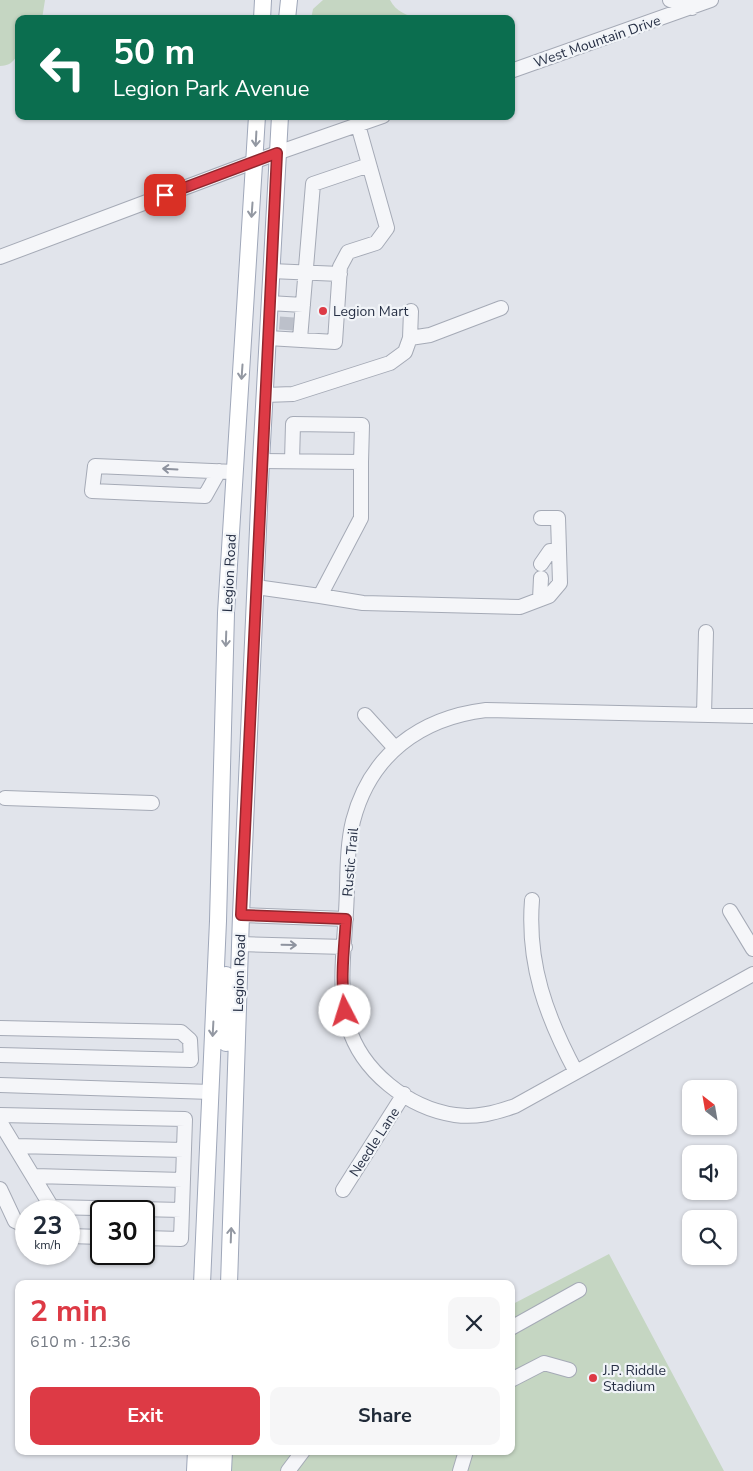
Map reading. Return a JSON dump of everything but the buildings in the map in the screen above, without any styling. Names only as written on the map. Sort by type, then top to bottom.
[{"type":"main road","points":[[262,15],[263,0]]},
{"type":"main road","points":[[288,15],[289,0]]},
{"type":"main road","name":"Legion Road","points":[[202,1280],[217,953],[226,613],[227,471],[255,162],[257,120]]},
{"type":"main road","name":"Legion Road","points":[[229,1280],[241,915],[269,303],[280,120]]},
{"type":"main road","points":[[221,804],[229,815],[229,930],[231,939],[240,944]]},
{"type":"main road","points":[[217,953],[225,962],[225,1165],[232,1183]]},
{"type":"main road","points":[[195,1471],[196,1455]]},
{"type":"main road","points":[[208,1455],[208,1471]]},
{"type":"main road","points":[[224,1455],[224,1471]]},
{"type":"street","points":[[671,0],[692,8]]},
{"type":"street","name":"West Mountain Drive","points":[[515,71],[711,0]]},
{"type":"street","points":[[0,257],[277,153],[372,120]]},
{"type":"street","points":[[269,303],[300,340],[335,342],[340,267],[348,252],[376,243],[387,228],[358,125]]},
{"type":"street","points":[[300,340],[313,184],[369,165]]},
{"type":"street","points":[[271,271],[340,274]]},
{"type":"street","points":[[268,338],[303,305]]},
{"type":"street","points":[[410,338],[430,335],[501,308]]},
{"type":"street","points":[[265,395],[293,394],[390,363],[405,352],[410,338],[411,311]]},
{"type":"street","points":[[292,461],[293,424],[362,425],[361,518],[320,596]]},
{"type":"street","points":[[262,461],[362,462]]},
{"type":"street","points":[[95,466],[227,471],[205,496],[92,491],[95,466]]},
{"type":"street","points":[[256,587],[363,603],[520,606],[549,596],[560,583],[558,518],[542,518]]},
{"type":"street","points":[[540,599],[541,571],[550,552],[559,551]]},
{"type":"street","points":[[704,715],[706,632]]},
{"type":"street","name":"Rustic Trail","points":[[753,716],[486,710],[453,716],[429,725],[410,736],[378,768],[366,786],[353,822],[350,837],[343,999],[352,1038],[361,1055],[373,1070],[404,1094],[421,1104],[447,1113],[475,1115],[494,1113],[514,1106],[753,974]]},
{"type":"street","points":[[365,715],[396,748]]},
{"type":"street","points":[[5,798],[152,803]]},
{"type":"street","points":[[532,900],[532,947],[537,977],[552,1025],[576,1072]]},
{"type":"street","points":[[730,911],[753,949]]},
{"type":"street","points":[[241,915],[346,919]]},
{"type":"street","points":[[240,944],[345,947]]},
{"type":"street","points":[[0,1028],[182,1032],[190,1040],[191,1060],[0,1055]]},
{"type":"street","points":[[0,1085],[210,1092]]},
{"type":"street","name":"Needle Lane","points":[[343,1190],[404,1094]]},
{"type":"street","points":[[0,1115],[185,1119],[181,1239],[155,1238]]},
{"type":"street","points":[[0,1122],[48,1200]]},
{"type":"street","points":[[14,1146],[184,1150]]},
{"type":"street","points":[[34,1176],[183,1180]]},
{"type":"street","points":[[0,1189],[15,1221]]},
{"type":"street","points":[[80,1209],[182,1210]]},
{"type":"street","points":[[515,1326],[579,1290]]},
{"type":"street","points":[[515,1378],[544,1363],[569,1370]]},
{"type":"street","points":[[288,1471],[300,1455]]},
{"type":"street","points":[[460,1471],[465,1455]]},
{"type":"green space","points":[[0,0],[45,0],[43,15],[15,15],[15,58],[8,65],[0,66]]},
{"type":"green space","points":[[323,0],[390,0],[399,10],[409,15],[312,15],[313,9]]},
{"type":"green space","name":"J.P. Riddle Stadium","points":[[609,1254],[724,1471],[229,1471],[230,1455],[515,1455],[515,1303]]},
{"type":"tunnel","points":[[286,330],[287,317]]},
{"type":"place","name":"Legion Mart","points":[[323,311]]},
{"type":"place","name":"J.P. Riddle Stadium","points":[[593,1378]]},
{"type":"route","points":[[165,195],[277,153],[241,915],[346,919],[343,975],[345,1011]]}]
